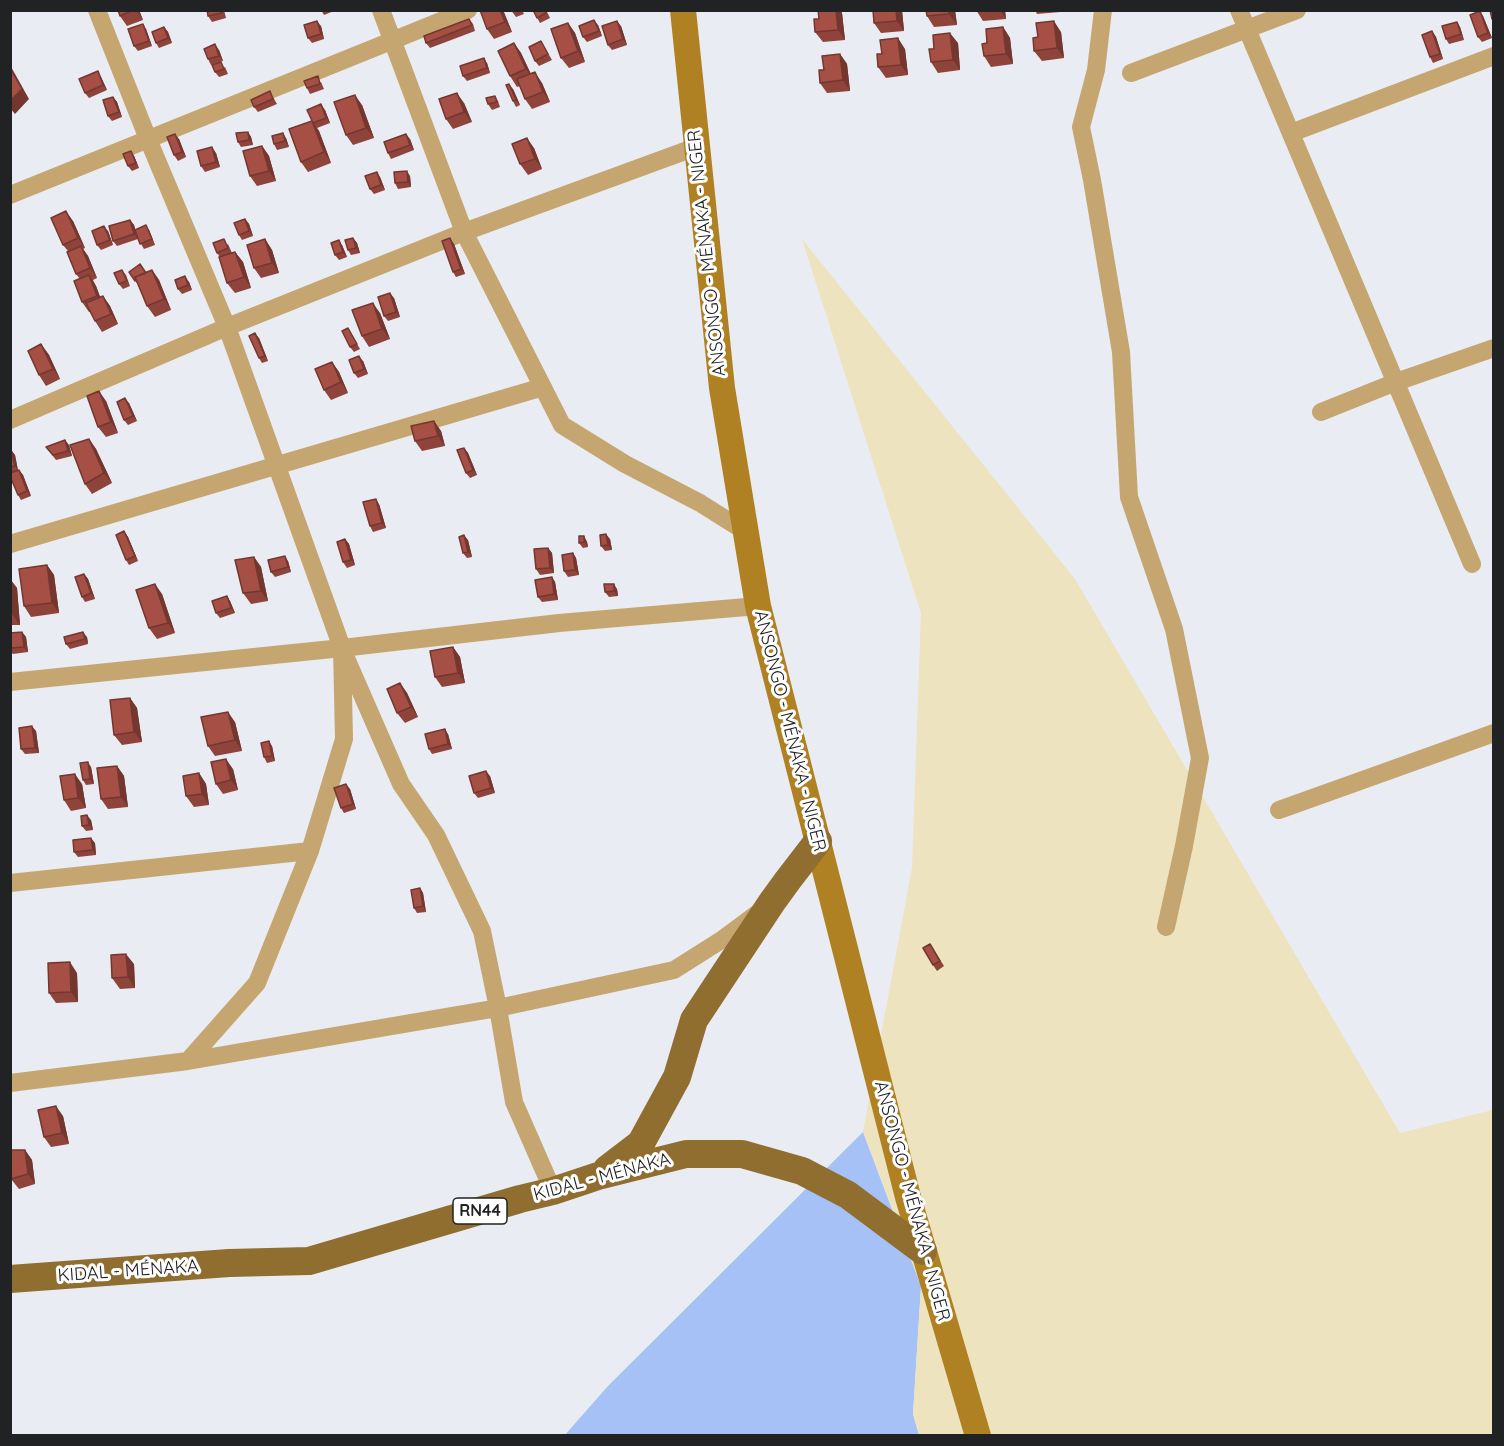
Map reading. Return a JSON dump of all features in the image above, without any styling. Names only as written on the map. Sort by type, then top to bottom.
[{"type":"main road","name":"ANSONGO - MÉNAKA - NIGER","points":[[683,10],[722,388],[758,606],[908,1197],[978,1436]]},
{"type":"main road","points":[[598,1176],[641,1143],[677,1077],[694,1020],[772,902],[818,841]]},
{"type":"main road","name":"KIDAL - MÉNAKA","points":[[10,1279],[229,1263],[309,1261],[598,1176],[686,1154],[742,1154],[802,1171],[848,1195],[924,1251]]},
{"type":"street","points":[[97,10],[227,327],[342,648],[401,784],[436,835],[482,931],[514,1102],[553,1191]]},
{"type":"street","points":[[381,10],[464,231],[562,425],[625,464],[700,503],[746,532]]},
{"type":"street","points":[[10,195],[468,10]]},
{"type":"street","points":[[1103,10],[1096,70],[1081,127],[1121,352],[1129,496],[1174,629],[1200,758],[1166,927]]},
{"type":"street","points":[[1239,10],[1472,564]]},
{"type":"street","points":[[1131,73],[1297,10]]},
{"type":"street","points":[[1291,133],[1494,56]]},
{"type":"street","points":[[10,420],[227,327],[464,231],[696,147]]},
{"type":"street","points":[[1321,412],[1396,382],[1494,348]]},
{"type":"street","points":[[10,544],[543,387]]},
{"type":"street","points":[[10,682],[559,623],[758,606]]},
{"type":"street","points":[[188,1061],[257,983],[310,851],[344,739],[342,648]]},
{"type":"street","points":[[1279,810],[1494,733]]},
{"type":"street","points":[[10,883],[310,851]]},
{"type":"street","points":[[10,1083],[188,1061],[498,1008],[674,970],[723,939],[772,902]]},
{"type":"shaded area","points":[[863,1132],[921,1286],[913,1414],[919,1435],[564,1436],[608,1386]]},
{"type":"sand","points":[[802,239],[1075,579],[1400,1133],[1493,1110],[1493,1435],[919,1435],[913,1414],[921,1286],[863,1132],[912,868],[921,613]]},
{"type":"building","points":[[118,10],[133,10],[120,16]]},
{"type":"building","points":[[207,10],[222,10],[222,13],[208,16]]},
{"type":"building","points":[[480,10],[500,10],[505,22],[487,29]]},
{"type":"building","points":[[533,10],[545,10],[546,13],[537,18]]},
{"type":"building","points":[[818,10],[836,10],[838,30],[815,32],[814,19],[819,19]]},
{"type":"building","points":[[873,10],[896,10],[897,21],[874,23]]},
{"type":"building","points":[[926,10],[949,10],[949,14],[927,16]]},
{"type":"building","points":[[1490,10],[1494,10],[1492,19]]},
{"type":"building","points":[[1480,11],[1488,33],[1478,37],[1470,15]]},
{"type":"building","points":[[469,19],[472,25],[426,43],[424,36]]},
{"type":"building","points":[[594,20],[599,31],[583,37],[579,26]]},
{"type":"building","points":[[317,21],[321,34],[308,38],[304,25]]},
{"type":"building","points":[[617,21],[623,39],[608,45],[602,26]]},
{"type":"building","points":[[1054,21],[1057,48],[1034,51],[1033,38],[1038,37],[1036,23]]},
{"type":"building","points":[[1457,22],[1461,34],[1446,39],[1442,26]]},
{"type":"building","points":[[568,23],[578,51],[561,58],[551,29]]},
{"type":"building","points":[[143,24],[149,41],[134,46],[128,29]]},
{"type":"building","points":[[164,27],[168,38],[156,43],[152,32]]},
{"type":"building","points":[[1003,27],[1006,54],[984,56],[982,44],[987,43],[986,29]]},
{"type":"building","points":[[1432,31],[1440,54],[1430,57],[1422,35]]},
{"type":"building","points":[[950,33],[953,60],[931,62],[929,49],[934,49],[933,35]]},
{"type":"building","points":[[898,38],[901,65],[878,67],[877,54],[882,54],[880,40]]},
{"type":"building","points":[[541,41],[548,54],[535,61],[529,47]]},
{"type":"building","points":[[514,43],[526,69],[510,76],[498,51]]},
{"type":"building","points":[[215,44],[219,56],[208,59],[204,49]]},
{"type":"building","points":[[840,54],[843,80],[820,83],[819,70],[824,70],[822,56]]},
{"type":"building","points":[[484,58],[487,68],[463,76],[460,66]]},
{"type":"building","points":[[221,62],[224,69],[215,72],[212,65]]},
{"type":"building","points":[[10,68],[22,89],[10,101]]},
{"type":"building","points":[[98,71],[103,85],[85,93],[79,79]]},
{"type":"building","points":[[535,72],[543,92],[525,99],[517,79]]},
{"type":"building","points":[[318,76],[320,84],[307,88],[304,81]]},
{"type":"building","points":[[509,84],[516,100],[513,101],[506,85]]},
{"type":"building","points":[[270,91],[273,99],[254,107],[251,100]]},
{"type":"building","points":[[457,93],[464,112],[446,119],[439,99]]},
{"type":"building","points":[[355,95],[366,128],[346,135],[334,102]]},
{"type":"building","points":[[495,96],[497,102],[488,104],[486,98]]},
{"type":"building","points":[[113,97],[119,112],[108,116],[103,100]]},
{"type":"building","points":[[321,104],[326,118],[313,123],[307,110]]},
{"type":"building","points":[[312,121],[324,152],[301,162],[289,129]]},
{"type":"building","points":[[248,132],[249,140],[238,142],[236,133]]},
{"type":"building","points":[[283,133],[285,141],[274,144],[272,136]]},
{"type":"building","points":[[175,134],[182,152],[174,155],[167,137]]},
{"type":"building","points":[[406,134],[410,145],[388,153],[384,142]]},
{"type":"building","points":[[527,138],[535,159],[520,164],[512,144]]},
{"type":"building","points":[[262,146],[269,171],[250,176],[243,151]]},
{"type":"building","points":[[212,147],[216,162],[201,166],[197,151]]},
{"type":"building","points":[[131,151],[136,163],[128,166],[123,154]]},
{"type":"building","points":[[407,171],[408,182],[395,183],[394,172]]},
{"type":"building","points":[[377,172],[381,185],[370,189],[365,176]]},
{"type":"building","points":[[66,211],[78,238],[63,245],[51,218]]},
{"type":"building","points":[[245,219],[249,231],[239,235],[234,223]]},
{"type":"building","points":[[130,220],[134,234],[113,241],[109,226]]},
{"type":"building","points":[[146,225],[152,239],[140,244],[135,230]]},
{"type":"building","points":[[104,226],[110,240],[97,245],[92,231]]},
{"type":"building","points":[[353,238],[356,248],[348,250],[345,240]]},
{"type":"building","points":[[450,238],[461,269],[453,272],[442,241]]},
{"type":"building","points":[[224,239],[228,248],[217,253],[213,243]]},
{"type":"building","points":[[265,239],[272,263],[254,268],[247,245]]},
{"type":"building","points":[[339,240],[343,252],[335,255],[331,243]]},
{"type":"building","points":[[81,246],[90,268],[76,274],[67,252]]},
{"type":"building","points":[[235,252],[244,277],[227,283],[219,257]]},
{"type":"building","points":[[140,264],[146,273],[135,277],[135,281],[129,272]]},
{"type":"building","points":[[122,270],[127,281],[119,284],[114,273]]},
{"type":"building","points":[[152,270],[164,299],[147,306],[135,277]]},
{"type":"building","points":[[89,275],[97,296],[82,302],[74,281]]},
{"type":"building","points":[[185,276],[188,285],[178,289],[175,280]]},
{"type":"building","points":[[390,293],[396,312],[384,316],[378,297]]},
{"type":"building","points":[[103,296],[111,314],[95,321],[86,303]]},
{"type":"building","points":[[373,303],[382,329],[362,336],[352,310]]},
{"type":"building","points":[[348,328],[357,344],[350,347],[342,331]]},
{"type":"building","points":[[255,333],[265,356],[259,358],[249,336]]},
{"type":"building","points":[[41,344],[53,369],[39,375],[28,351]]},
{"type":"building","points":[[359,356],[364,369],[354,373],[349,360]]},
{"type":"building","points":[[332,362],[341,382],[324,390],[315,369]]},
{"type":"building","points":[[99,391],[111,422],[98,427],[87,396]]},
{"type":"building","points":[[125,398],[133,416],[124,420],[117,402]]},
{"type":"building","points":[[434,421],[438,436],[415,441],[411,426]]},
{"type":"building","points":[[89,439],[104,473],[85,484],[70,445]]},
{"type":"building","points":[[65,440],[68,451],[53,455],[46,447]]},
{"type":"building","points":[[464,448],[473,470],[466,473],[457,450]]},
{"type":"building","points":[[10,450],[15,466],[10,467]]},
{"type":"building","points":[[19,470],[27,491],[18,495],[10,473]]},
{"type":"building","points":[[376,499],[382,523],[370,526],[363,502]]},
{"type":"building","points":[[124,531],[135,556],[126,560],[116,535]]},
{"type":"building","points":[[606,534],[608,545],[601,546],[600,535]]},
{"type":"building","points":[[464,535],[468,552],[463,553],[459,537]]},
{"type":"building","points":[[579,536],[584,536],[584,542],[579,543]]},
{"type":"building","points":[[345,539],[351,560],[343,562],[337,542]]},
{"type":"building","points":[[548,548],[550,568],[536,569],[534,549]]},
{"type":"building","points":[[573,553],[575,570],[564,571],[562,555]]},
{"type":"building","points":[[285,556],[288,567],[271,572],[268,560]]},
{"type":"building","points":[[254,557],[261,591],[243,593],[235,560]]},
{"type":"building","points":[[47,565],[52,603],[24,606],[19,569]]},
{"type":"building","points":[[84,574],[91,593],[82,597],[75,577]]},
{"type":"building","points":[[552,577],[554,594],[538,597],[535,580]]},
{"type":"building","points":[[155,584],[168,623],[149,628],[136,590]]},
{"type":"building","points":[[604,584],[614,584],[614,591],[605,592]]},
{"type":"building","points":[[227,596],[231,608],[216,613],[212,601]]},
{"type":"building","points":[[22,632],[24,647],[10,648],[10,633]]},
{"type":"building","points":[[83,632],[85,639],[66,644],[64,637]]},
{"type":"building","points":[[453,647],[458,673],[435,677],[430,651]]},
{"type":"building","points":[[400,683],[411,707],[397,713],[387,689]]},
{"type":"building","points":[[130,698],[134,732],[114,735],[110,700]]},
{"type":"building","points":[[228,712],[235,740],[208,746],[201,717]]},
{"type":"building","points":[[32,726],[35,748],[21,749],[19,728]]},
{"type":"building","points":[[445,729],[448,744],[429,749],[425,734]]},
{"type":"building","points":[[269,741],[272,756],[264,757],[261,743]]},
{"type":"building","points":[[226,759],[231,780],[216,784],[211,762]]},
{"type":"building","points":[[88,762],[90,779],[83,780],[80,763]]},
{"type":"building","points":[[117,766],[121,797],[101,799],[97,768]]},
{"type":"building","points":[[486,771],[491,788],[474,793],[469,776]]},
{"type":"building","points":[[199,773],[202,794],[186,796],[183,776]]},
{"type":"building","points":[[75,774],[78,798],[64,800],[60,776]]},
{"type":"building","points":[[346,784],[353,804],[341,808],[334,788]]},
{"type":"building","points":[[87,815],[89,825],[82,826],[81,816]]},
{"type":"building","points":[[91,838],[93,850],[74,852],[73,840]]},
{"type":"building","points":[[420,888],[423,906],[414,908],[411,890]]},
{"type":"building","points":[[930,944],[940,961],[933,965],[923,948]]},
{"type":"building","points":[[126,954],[128,977],[112,978],[111,955]]},
{"type":"building","points":[[70,962],[71,992],[49,993],[48,963]]},
{"type":"building","points":[[56,1106],[62,1133],[44,1137],[38,1110]]},
{"type":"building","points":[[10,1150],[25,1150],[28,1174],[11,1179]]}]
